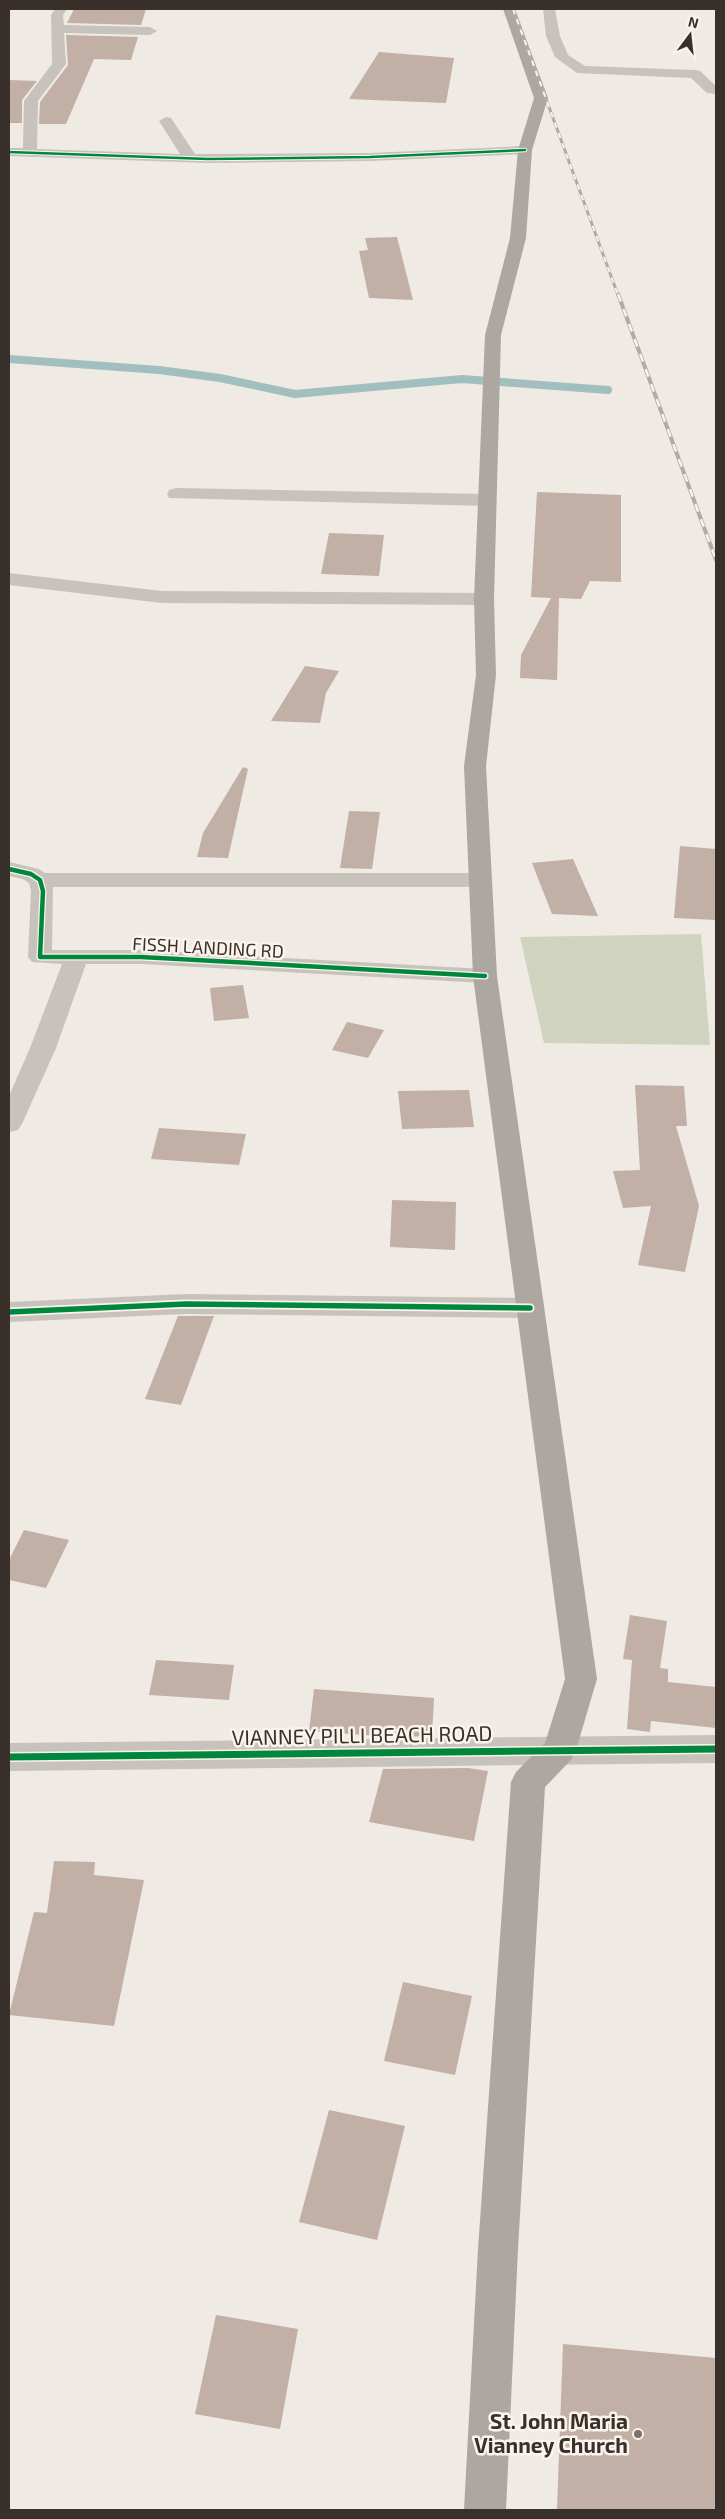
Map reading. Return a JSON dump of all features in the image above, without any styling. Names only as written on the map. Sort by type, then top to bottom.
[{"type":"main road","points":[[485,2510],[498,2248],[528,1782],[559,1750],[581,1679],[485,976],[474,766],[486,675],[484,599],[486,500],[493,335],[518,238],[525,150],[541,98],[509,9]]},
{"type":"street","points":[[30,153],[31,101],[59,64],[57,15],[60,9]]},
{"type":"street","points":[[548,9],[553,36],[562,57],[582,70],[695,74],[712,90],[716,90]]},
{"type":"street","points":[[58,29],[150,31]]},
{"type":"street","points":[[166,121],[191,159]]},
{"type":"street","points":[[9,152],[191,159],[360,157],[525,150]]},
{"type":"street","points":[[176,494],[486,500]]},
{"type":"street","points":[[9,579],[162,597],[484,599]]},
{"type":"street","points":[[9,869],[31,874],[40,880],[480,880]]},
{"type":"street","name":"FISSH LANDING RD","points":[[40,880],[43,891],[40,957],[141,957],[485,976]]},
{"type":"street","points":[[9,1124],[43,1048],[77,956]]},
{"type":"street","points":[[9,1312],[186,1304],[530,1308]]},
{"type":"street","name":"VIANNEY PILLI BEACH ROAD","points":[[9,1757],[716,1748]]},
{"type":"green space","points":[[701,934],[710,1045],[544,1043],[520,937]]},
{"type":"building","points":[[74,9],[146,9],[141,25],[67,23]]},
{"type":"building","points":[[66,35],[138,37],[131,60],[94,59],[66,124],[39,124],[40,102],[68,65]]},
{"type":"building","points":[[379,52],[454,58],[446,103],[349,99]]},
{"type":"building","points":[[9,80],[37,81],[22,100],[22,123],[9,123]]},
{"type":"building","points":[[397,237],[413,300],[369,298],[359,251],[368,250],[365,238]]},
{"type":"building","points":[[537,492],[621,495],[621,582],[590,581],[581,599],[559,598],[557,680],[520,678],[521,655],[551,598],[531,597]]},
{"type":"building","points":[[329,533],[384,535],[379,576],[321,574]]},
{"type":"building","points":[[305,666],[339,671],[326,693],[320,723],[271,721]]},
{"type":"building","points":[[243,767],[248,769],[228,858],[197,857],[203,833]]},
{"type":"building","points":[[349,811],[380,812],[372,869],[340,868]]},
{"type":"building","points":[[680,846],[716,849],[716,920],[674,918]]},
{"type":"building","points":[[573,859],[598,916],[552,914],[532,863]]},
{"type":"building","points":[[243,985],[249,1018],[214,1021],[210,988]]},
{"type":"building","points":[[347,1022],[384,1030],[368,1058],[332,1050]]},
{"type":"building","points":[[635,1085],[684,1086],[687,1126],[676,1126],[699,1206],[685,1272],[638,1265],[651,1206],[623,1208],[613,1171],[640,1170]]},
{"type":"building","points":[[469,1090],[474,1127],[402,1129],[398,1091]]},
{"type":"building","points":[[159,1128],[246,1134],[239,1165],[151,1159]]},
{"type":"building","points":[[392,1200],[456,1202],[455,1250],[390,1247]]},
{"type":"building","points":[[178,1316],[214,1316],[181,1405],[145,1399]]},
{"type":"building","points":[[24,1530],[69,1540],[46,1588],[9,1580],[9,1560]]},
{"type":"building","points":[[630,1615],[667,1621],[660,1668],[668,1669],[668,1682],[716,1687],[716,1728],[651,1721],[650,1732],[627,1729],[632,1660],[623,1659]]},
{"type":"building","points":[[156,1660],[234,1665],[229,1700],[149,1695]]},
{"type":"building","points":[[314,1689],[434,1698],[432,1736],[391,1737],[309,1731]]},
{"type":"building","points":[[468,1768],[488,1771],[474,1841],[369,1822],[383,1769]]},
{"type":"building","points":[[54,1861],[95,1862],[94,1875],[144,1880],[114,2026],[9,2015],[34,1912],[47,1913]]},
{"type":"building","points":[[403,1982],[472,1996],[455,2075],[384,2061]]},
{"type":"building","points":[[329,2110],[405,2126],[377,2240],[299,2222]]},
{"type":"building","points":[[216,2315],[298,2329],[280,2429],[195,2414]]},
{"type":"building","name":"St. John Maria Vianney Church","points":[[563,2344],[716,2358],[716,2510],[557,2510]]},
{"type":"waterway","points":[[9,359],[159,370],[220,378],[295,394],[462,379],[608,390]]},
{"type":"railway","points":[[513,9],[618,295]]},
{"type":"railway","points":[[618,294],[716,560]]},
{"type":"cycle path","points":[[9,152],[208,159],[370,157],[525,150]]},
{"type":"cycle path","points":[[9,869],[31,874],[40,880],[43,891],[40,957],[141,957],[485,976]]},
{"type":"cycle path","points":[[9,1312],[186,1304],[530,1308]]},
{"type":"cycle path","points":[[9,1757],[716,1749]]},
{"type":"place","name":"St. John Maria Vianney Church","points":[[638,2434]]}]
